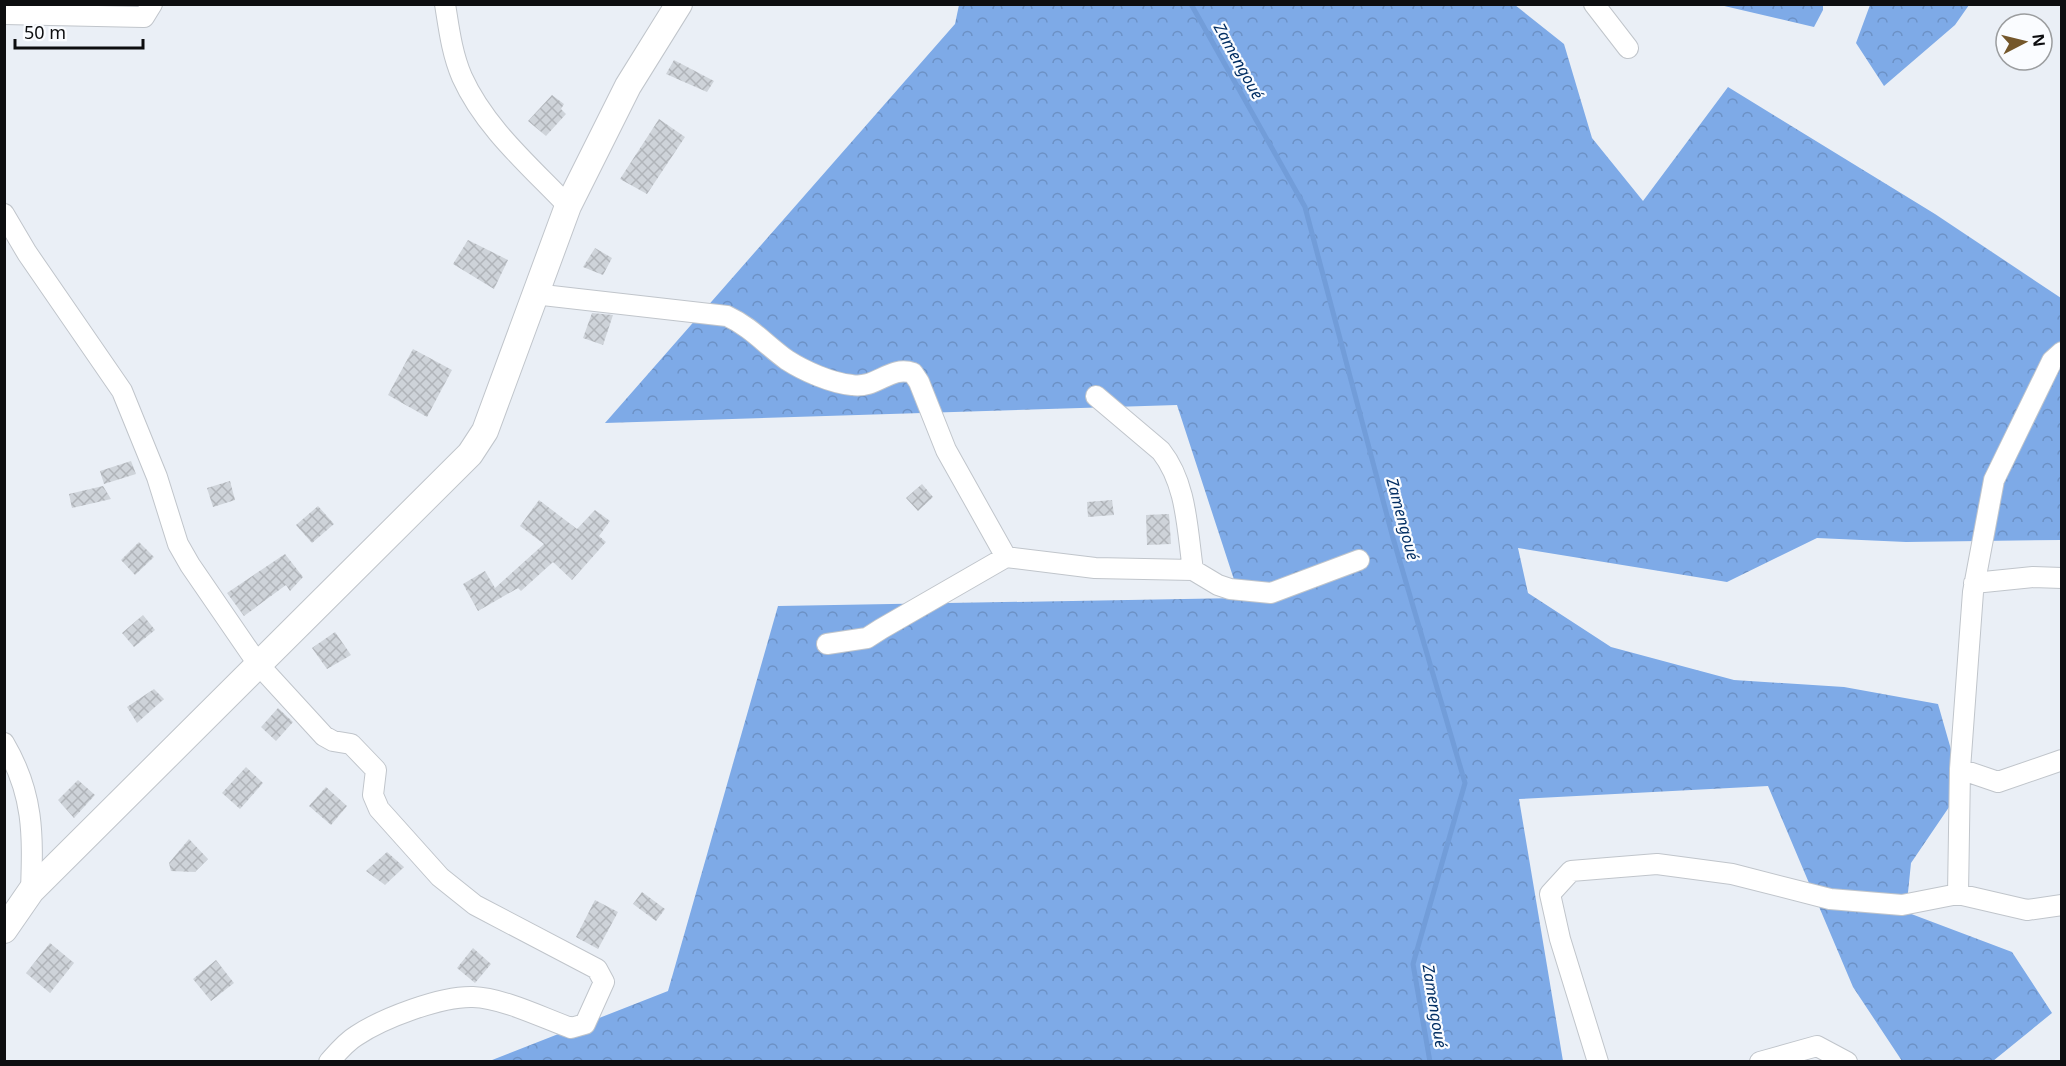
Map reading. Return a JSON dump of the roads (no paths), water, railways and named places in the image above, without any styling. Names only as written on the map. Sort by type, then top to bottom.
[{"type":"street","points":[[4,14],[144,17],[152,4]]},
{"type":"street","points":[[445,4],[452,43],[462,76],[476,102],[492,125],[568,206]]},
{"type":"street","points":[[4,930],[31,891],[470,454],[485,431],[568,206],[628,86],[679,4]]},
{"type":"street","points":[[1594,4],[1628,48]]},
{"type":"street","points":[[4,214],[27,252],[113,375],[157,477],[178,544],[258,664],[324,736],[333,741],[351,744],[376,770],[373,795],[379,809],[440,877],[476,905],[597,969],[604,982],[585,1024],[579,1027],[570,1028],[493,1000],[475,997],[452,998],[426,1003],[356,1036],[329,1062]]},
{"type":"street","points":[[534,294],[727,316],[748,327],[788,360],[835,382],[853,386],[869,386],[897,370],[913,373],[919,382],[946,450],[1006,557]]},
{"type":"street","points":[[1958,894],[1960,769],[1974,583],[1994,480],[2052,361],[2061,352]]},
{"type":"street","points":[[1096,396],[1161,450],[1170,461],[1181,489],[1193,570]]},
{"type":"street","points":[[827,644],[875,635],[881,629],[1006,557],[1095,568],[1193,570],[1218,585],[1230,589],[1271,593],[1359,561]]},
{"type":"street","points":[[1974,583],[2033,577],[2061,578]]},
{"type":"street","points":[[4,743],[26,787],[33,844],[31,891]]},
{"type":"street","points":[[1960,769],[1998,782],[2061,760]]},
{"type":"street","points":[[1598,1062],[1560,939],[1550,894],[1572,871],[1657,864],[1732,874],[1830,898],[1902,905],[1958,894],[2027,910],[2061,905]]},
{"type":"street","points":[[1760,1062],[1817,1046],[1847,1062]]},
{"type":"waterway","name":"Zamengoué","points":[[1191,4],[1305,207],[1393,538],[1465,783],[1413,964],[1430,1062]]}]
